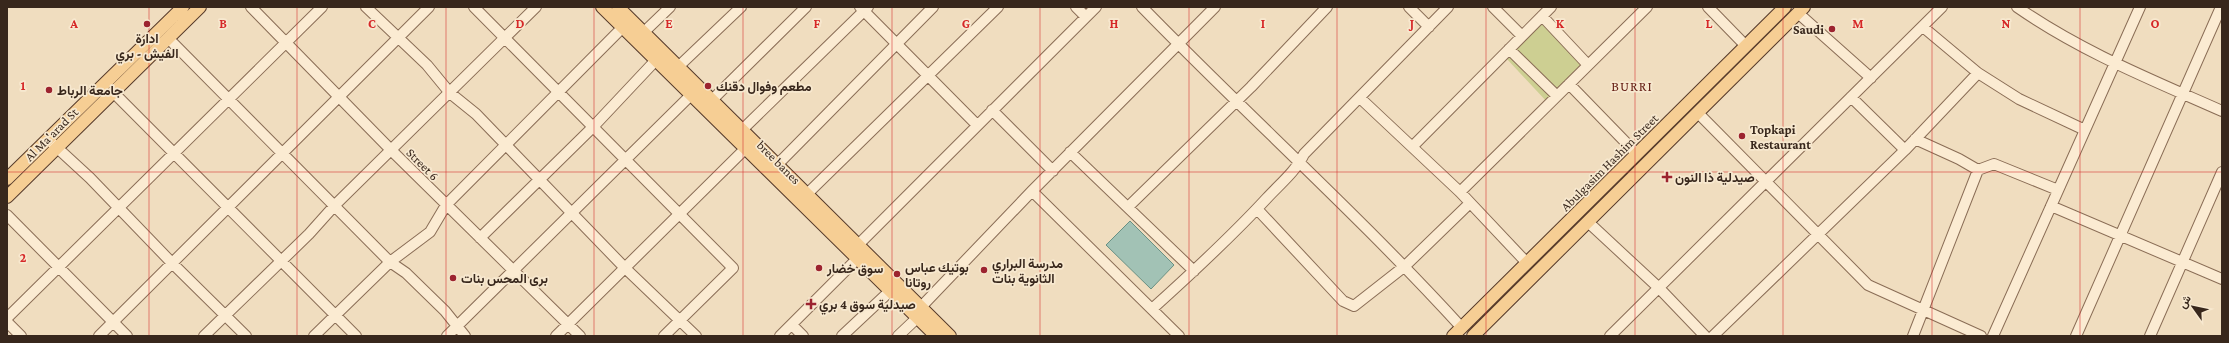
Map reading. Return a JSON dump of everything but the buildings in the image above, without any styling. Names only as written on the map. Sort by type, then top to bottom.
[{"type":"main road","name":"Al Ma'arad St","points":[[7,180],[183,7]]},
{"type":"main road","name":"Al Ma'arad St","points":[[7,197],[200,7]]},
{"type":"main road","name":"bree banes","points":[[602,7],[746,148],[858,252],[919,312],[936,336]]},
{"type":"main road","name":"bree banes","points":[[618,7],[807,194],[890,291],[950,336]]},
{"type":"main road","name":"Abulgasim Hashim Street","points":[[1457,332],[1785,7]]},
{"type":"main road","points":[[1473,336],[1801,10]]},
{"type":"street","name":"Street 6","points":[[251,7],[446,205],[580,336]]},
{"type":"street","points":[[7,318],[322,7]]},
{"type":"street","points":[[366,7],[427,65],[450,93],[476,114],[504,145],[624,267],[696,336]]},
{"type":"street","points":[[99,336],[171,262],[282,154],[429,7]]},
{"type":"street","points":[[474,7],[734,268],[664,336]]},
{"type":"street","points":[[204,336],[536,7]]},
{"type":"street","points":[[644,32],[670,7]]},
{"type":"street","points":[[678,67],[741,7]]},
{"type":"street","points":[[712,100],[806,7]]},
{"type":"street","points":[[777,165],[933,7]]},
{"type":"street","points":[[807,194],[998,7]]},
{"type":"street","points":[[1076,7],[1086,17]]},
{"type":"street","points":[[780,336],[792,325],[977,125],[1096,7]]},
{"type":"street","points":[[1142,7],[1235,102],[1405,266],[1457,332]]},
{"type":"street","points":[[898,336],[1032,191],[1215,7]]},
{"type":"street","points":[[1128,207],[1235,102],[1327,7]]},
{"type":"street","points":[[1409,7],[1429,27]]},
{"type":"street","points":[[1152,309],[1194,271],[1257,209],[1299,164],[1304,154],[1448,7]]},
{"type":"street","points":[[1493,7],[1522,36]]},
{"type":"street","points":[[1413,146],[1551,7]]},
{"type":"street","points":[[1460,192],[1647,7]]},
{"type":"street","points":[[1708,7],[1746,46]]},
{"type":"street","points":[[1610,336],[1942,7]]},
{"type":"street","points":[[2017,7],[2072,43],[2115,64],[2222,111]]},
{"type":"street","points":[[1993,336],[2140,7]]},
{"type":"street","points":[[2076,336],[2221,7]]},
{"type":"street","points":[[742,130],[864,8],[896,44],[977,125]]},
{"type":"street","points":[[1801,10],[1871,78]]},
{"type":"street","points":[[1542,16],[1588,65]]},
{"type":"street","points":[[1923,26],[1978,73],[2019,99],[2085,130]]},
{"type":"street","points":[[314,336],[390,262],[430,232],[446,205],[623,27]]},
{"type":"street","points":[[168,38],[390,262],[406,273],[445,311],[456,327],[465,336]]},
{"type":"street","points":[[1510,49],[1557,96]]},
{"type":"street","points":[[480,238],[593,127],[656,60]]},
{"type":"street","points":[[1713,336],[1905,150],[1978,73]]},
{"type":"street","points":[[1569,84],[1637,154]]},
{"type":"street","points":[[113,92],[356,336]]},
{"type":"street","points":[[447,336],[691,95]]},
{"type":"street","points":[[1851,97],[1905,150]]},
{"type":"street","points":[[1360,98],[1413,146],[1460,192],[1527,263]]},
{"type":"street","points":[[992,110],[1053,170]]},
{"type":"street","points":[[1698,113],[1868,285],[1982,336]]},
{"type":"street","points":[[48,139],[120,208],[171,262],[246,336]]},
{"type":"street","points":[[1915,140],[1959,159],[1978,170]]},
{"type":"street","points":[[556,336],[624,267],[746,148]]},
{"type":"street","points":[[1070,152],[1194,271]]},
{"type":"street","points":[[1913,336],[1925,310],[1978,170],[1994,164],[2058,190]]},
{"type":"street","points":[[2150,336],[2222,172]]},
{"type":"street","points":[[1032,191],[1179,336]]},
{"type":"street","points":[[1257,209],[1344,301],[1354,306],[1364,300],[1405,266],[1470,203]]},
{"type":"street","points":[[2051,206],[2222,279]]},
{"type":"street","points":[[7,215],[127,336]]},
{"type":"street","points":[[1588,222],[1659,288],[1705,336]]},
{"type":"street","points":[[842,336],[890,291]]},
{"type":"street","points":[[7,322],[21,336]]},
{"type":"street","points":[[792,325],[803,336]]},
{"type":"green space","points":[[1543,21],[1588,67],[1548,103],[1506,58]]},
{"type":"shaded area","points":[[1130,221],[1174,265],[1151,289],[1106,245]]},
{"type":"place","name":"ادارة الفيش - بري","points":[[147,24]]},
{"type":"place","name":"Saudi","points":[[1832,29]]},
{"type":"place","name":"مطعم وفوال دقنك","points":[[708,86]]},
{"type":"place","name":"جامعة الرباط","points":[[49,90]]},
{"type":"place","name":"Topkapi Restaurant","points":[[1742,136]]},
{"type":"place","name":"صيدلية ذا النون","points":[[1667,177]]},
{"type":"place","name":"سوق خضار","points":[[819,268]]},
{"type":"place","name":"مدرسة البراري الثانوية بنات","points":[[984,270]]},
{"type":"place","name":"بوتيك عباس روتانا","points":[[897,274]]},
{"type":"place","name":"برى المحس بنات","points":[[453,278]]},
{"type":"place","name":"صيدلية سوق 4 بري","points":[[811,304]]},
{"type":"district","name":"BURRI","points":[[1632,86]]}]
